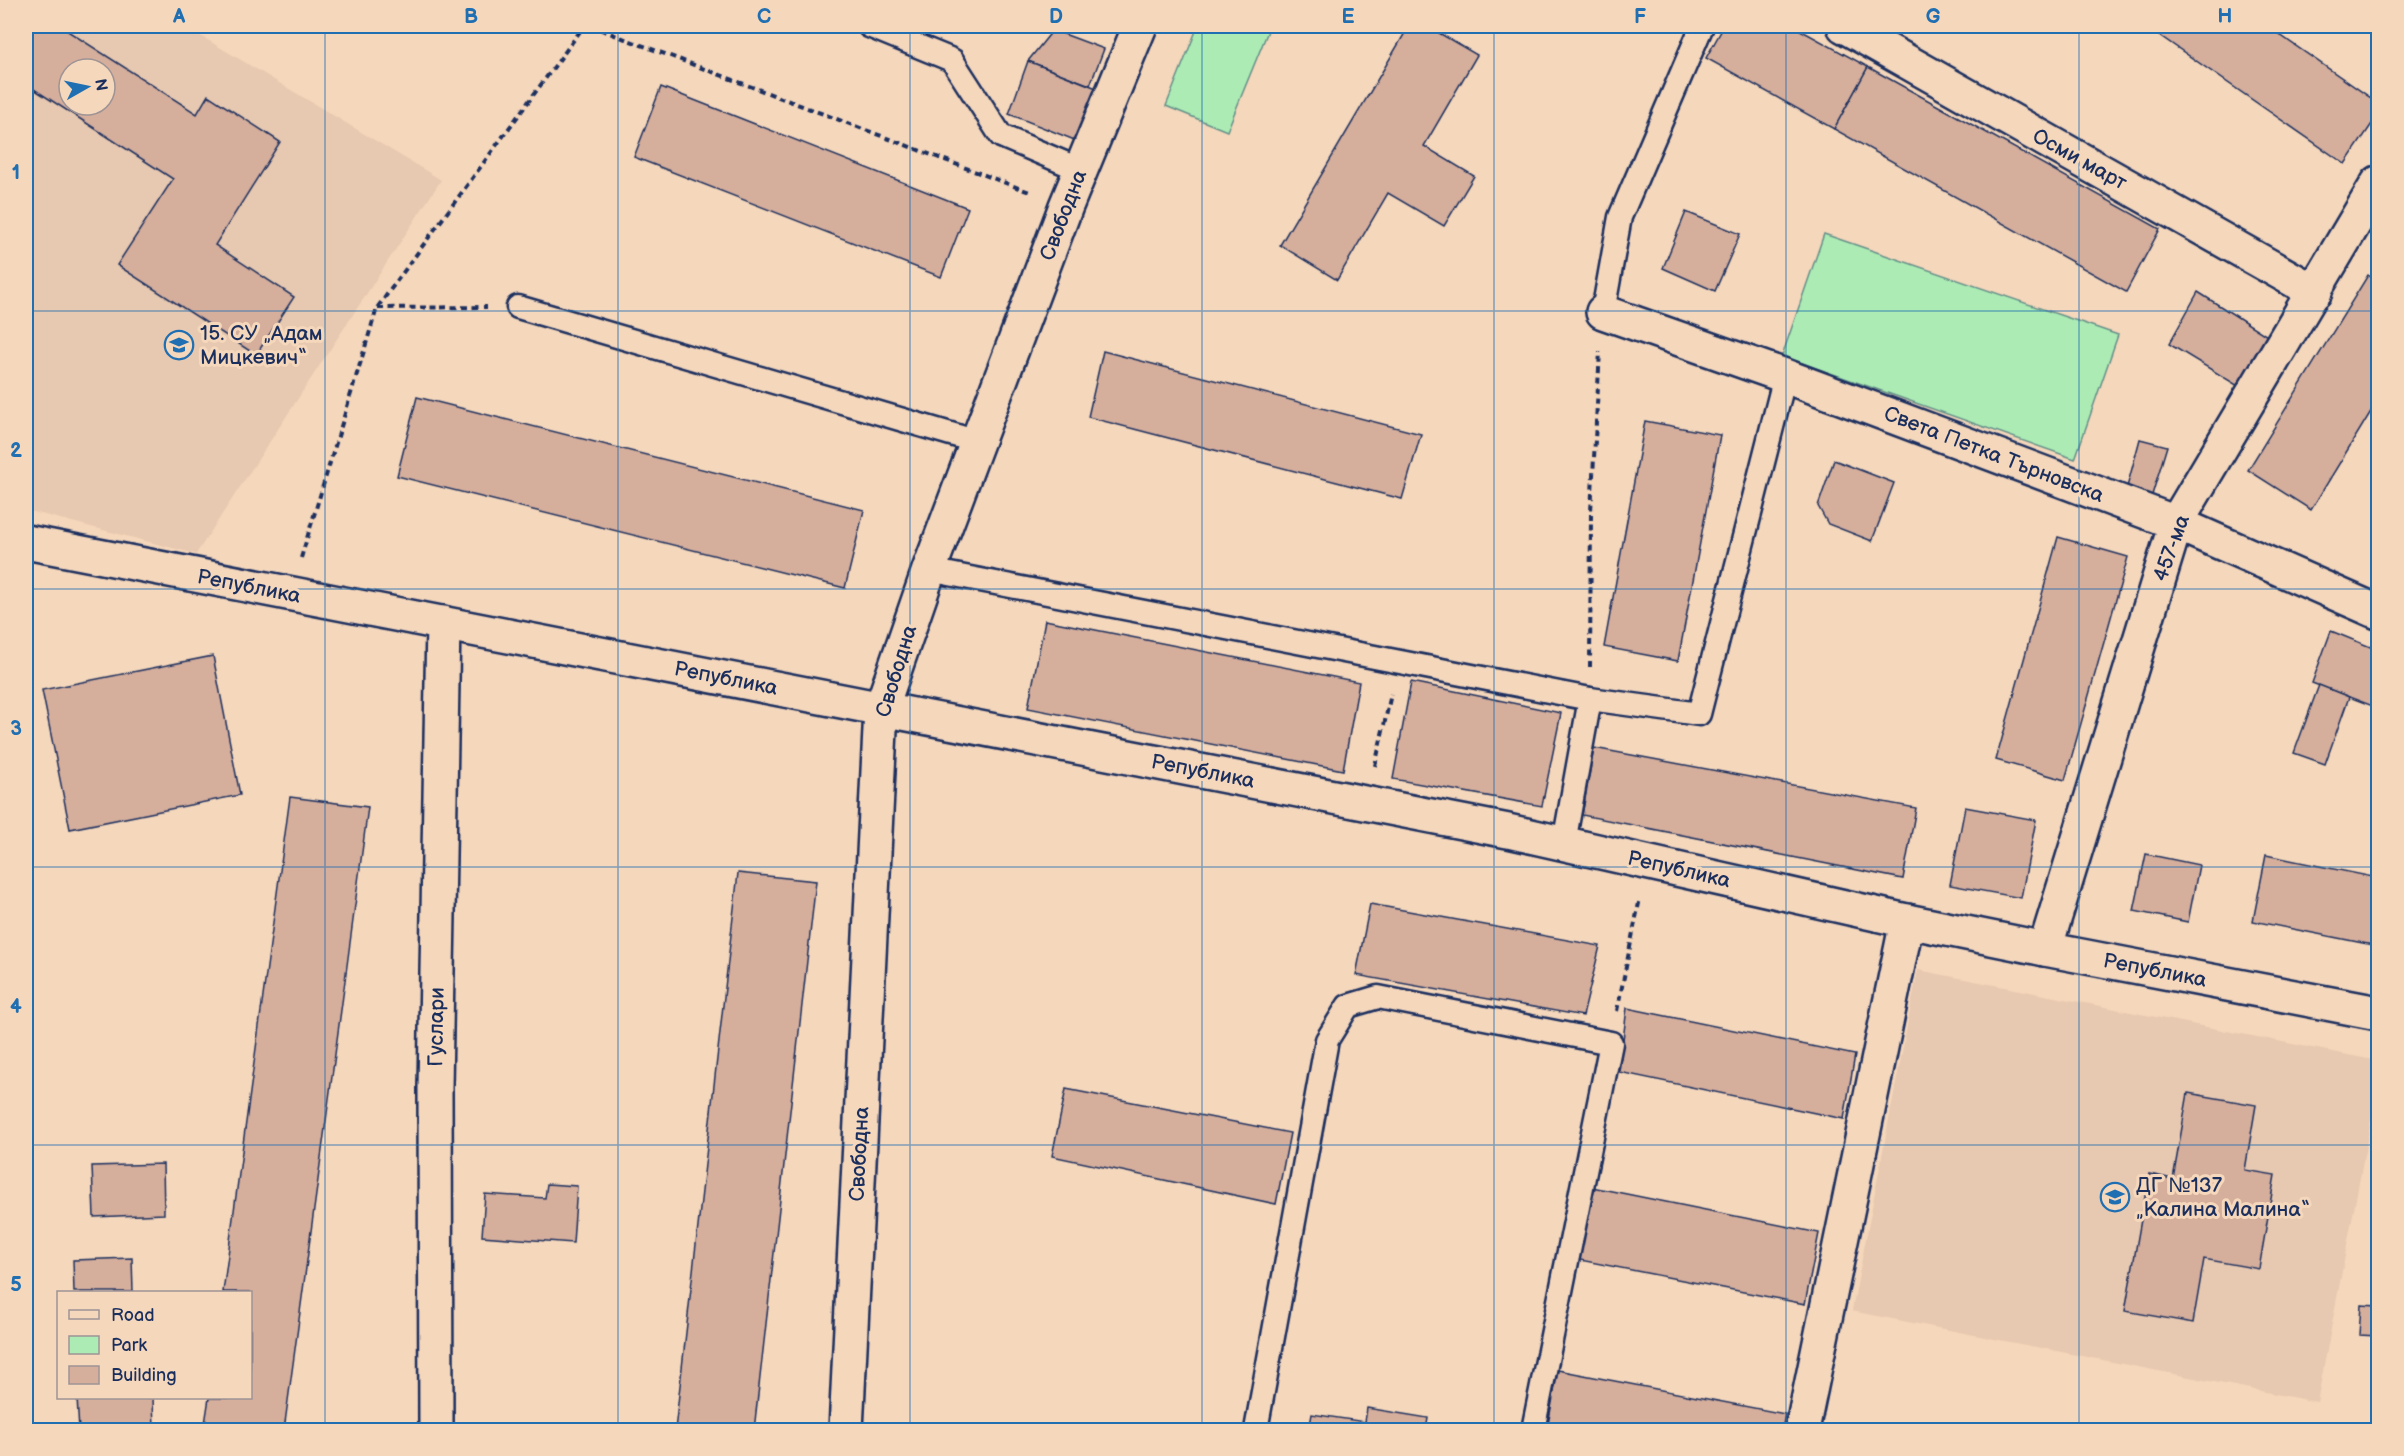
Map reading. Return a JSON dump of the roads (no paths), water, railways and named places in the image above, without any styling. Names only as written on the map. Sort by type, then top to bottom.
[{"type":"street","name":"Свободна","points":[[846,1431],[881,709],[929,570],[1066,206],[1140,26]]},
{"type":"street","name":"Осми март","points":[[1844,26],[2315,292]]},
{"type":"street","name":"457-ма","points":[[2045,949],[2176,523],[2379,183]]},
{"type":"street","name":"Света Петка Търновска","points":[[1603,312],[1785,376],[2176,523],[2379,612]]},
{"type":"street","name":"Република","points":[[26,542],[1367,803],[1564,843],[1907,921],[2379,1013]]},
{"type":"street","name":"Гуслари","points":[[436,1431],[435,1088],[443,623]]},
{"type":"street","points":[[1802,1431],[1907,921]]},
{"type":"lane","points":[[869,26],[952,60],[1001,136],[1081,170]]},
{"type":"lane","points":[[1603,312],[1620,217],[1702,26]]},
{"type":"lane","points":[[518,307],[978,442]]},
{"type":"lane","points":[[929,570],[1590,699],[1699,714],[1785,376]]},
{"type":"lane","points":[[1564,843],[1590,699]]},
{"type":"lane","points":[[1256,1431],[1327,1040],[1348,1006],[1378,997],[1611,1043],[1533,1431]]},
{"type":"place","name":"15. СУ „Адам Мицкевич“","points":[[179,345]]},
{"type":"place","name":"ДГ №137 „Калина Малина“","points":[[2115,1197]]}]
